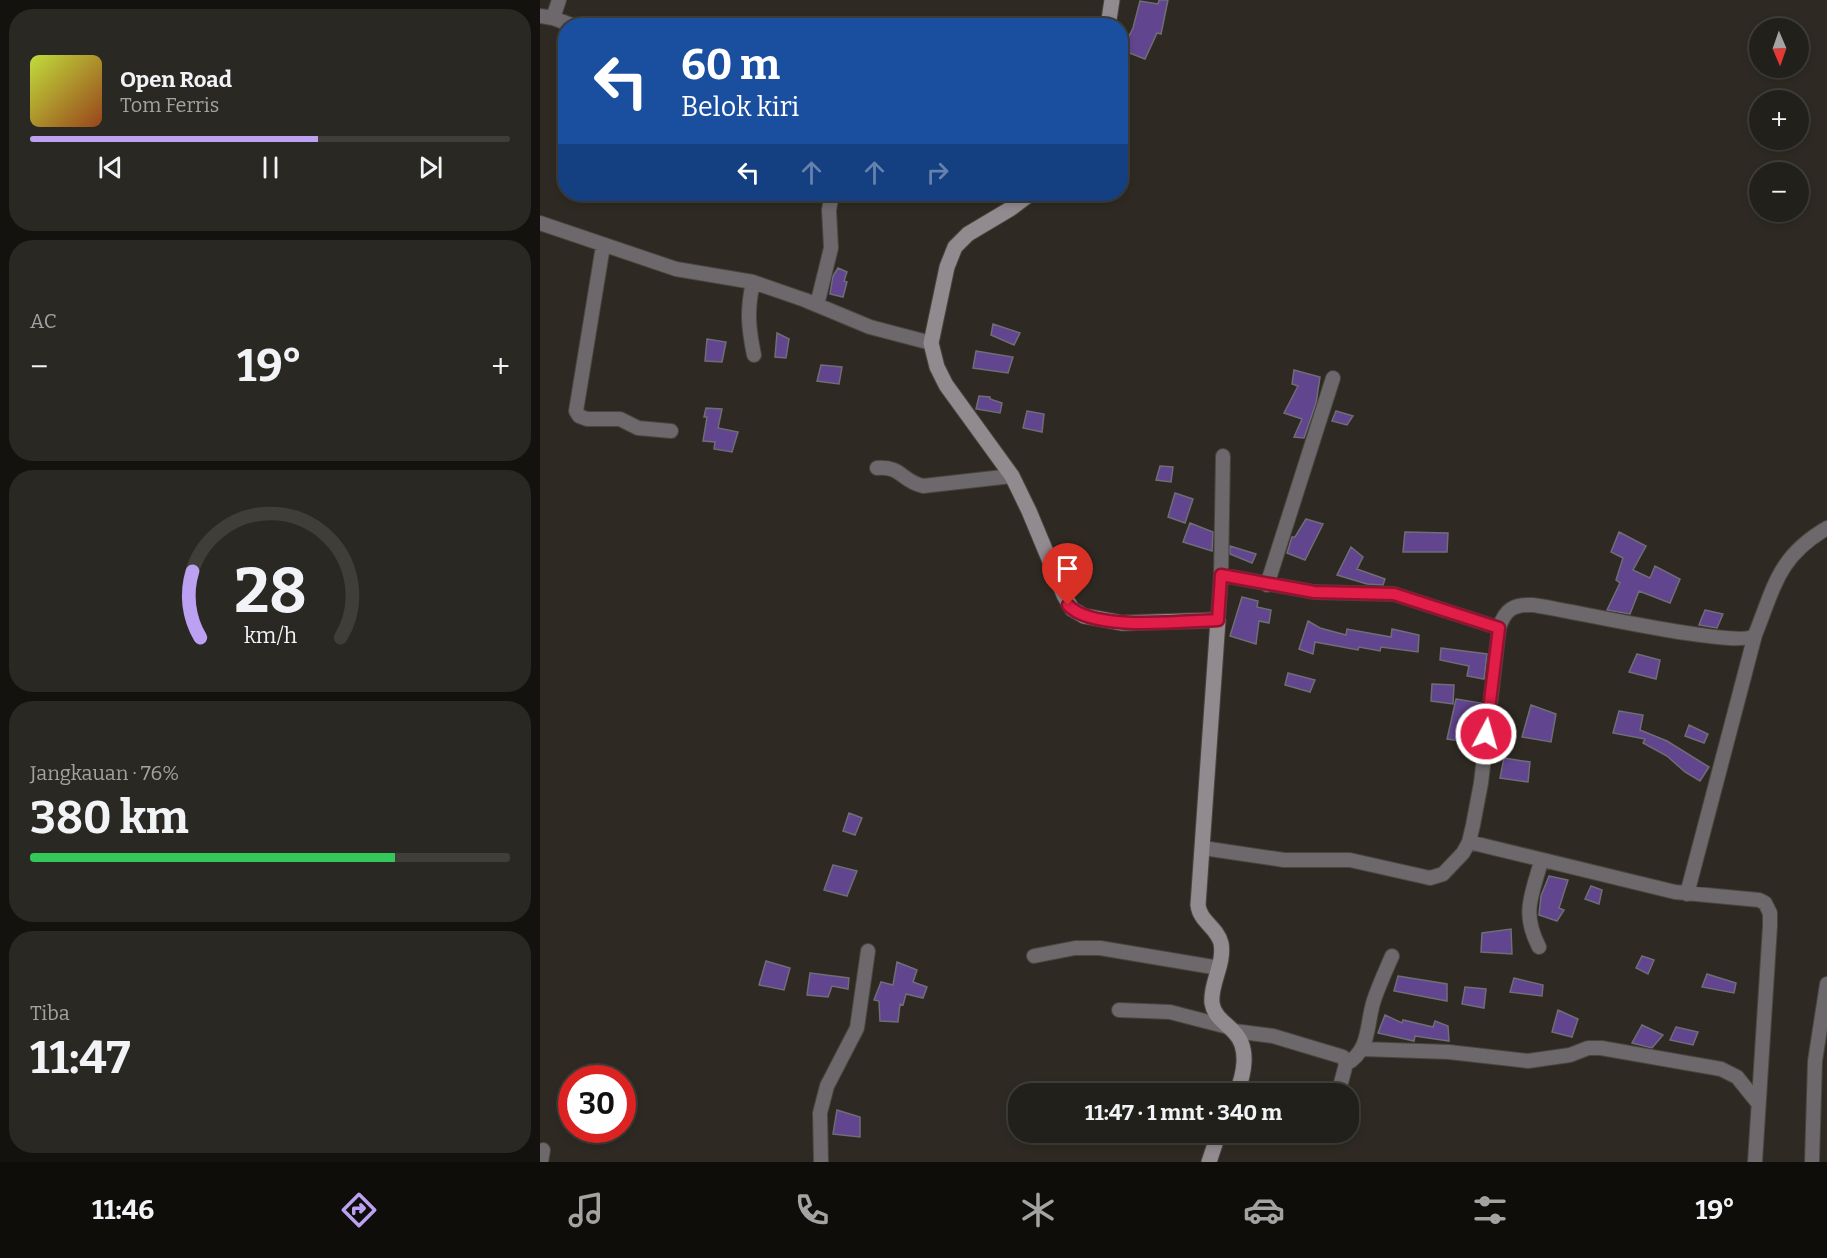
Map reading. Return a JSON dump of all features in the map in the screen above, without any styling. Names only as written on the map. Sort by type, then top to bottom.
[{"type":"street","points":[[547,17],[559,0]]},
{"type":"street","points":[[1109,18],[1112,0]]},
{"type":"street","points":[[818,304],[831,248],[831,201]]},
{"type":"street","points":[[1021,201],[968,234],[955,248],[947,267],[931,343],[933,357],[946,385],[1012,476],[1072,609],[1084,616],[1122,623],[1218,620]]},
{"type":"street","points":[[540,223],[676,269],[753,282],[818,304],[870,327],[931,343]]},
{"type":"street","points":[[603,246],[576,411],[579,416],[587,418],[620,419],[638,428],[671,431]]},
{"type":"street","points":[[753,282],[748,306],[748,327],[754,354]]},
{"type":"street","points":[[1267,585],[1333,378]]},
{"type":"street","points":[[1223,456],[1221,575],[1199,913],[1218,933],[1222,946],[1212,994],[1212,1005],[1217,1015],[1242,1044],[1244,1069],[1240,1083]]},
{"type":"street","points":[[877,468],[892,468],[911,483],[923,486],[1012,476]]},
{"type":"street","points":[[1687,894],[1755,635],[1782,569],[1792,553],[1827,528]]},
{"type":"street","points":[[1221,575],[1267,585],[1323,593],[1394,594],[1499,628]]},
{"type":"street","points":[[1203,848],[1284,860],[1350,860],[1430,878],[1443,874],[1455,864],[1469,842],[1481,783],[1499,628],[1502,619],[1512,607],[1533,605],[1672,630],[1740,639],[1751,638],[1755,635]]},
{"type":"street","points":[[1469,842],[1687,894],[1759,900],[1765,903],[1770,913],[1769,961],[1755,1162]]},
{"type":"street","points":[[1539,947],[1530,929],[1528,918],[1541,861]]},
{"type":"street","points":[[1034,956],[1075,948],[1100,948],[1219,968]]},
{"type":"street","points":[[821,1162],[820,1113],[827,1086],[857,1028],[868,951]]},
{"type":"street","points":[[1341,1083],[1346,1064],[1362,1048],[1373,1003],[1392,956]]},
{"type":"street","points":[[1812,1162],[1827,984]]},
{"type":"street","points":[[1119,1010],[1170,1012],[1231,1029],[1273,1036],[1343,1057],[1346,1064]]},
{"type":"street","points":[[1362,1048],[1449,1052],[1528,1060],[1570,1055],[1588,1048],[1601,1048],[1721,1069],[1737,1077],[1758,1103]]},
{"type":"street","points":[[1209,1162],[1215,1143]]},
{"type":"building","points":[[1159,0],[1168,0],[1161,34],[1157,33],[1145,59],[1128,52],[1128,38],[1140,1],[1158,4]]},
{"type":"building","points":[[838,268],[847,272],[843,297],[830,294],[833,276]]},
{"type":"building","points":[[993,324],[1020,333],[1014,345],[991,335]]},
{"type":"building","points":[[777,333],[789,339],[786,358],[775,357]]},
{"type":"building","points":[[707,339],[726,342],[722,362],[705,361]]},
{"type":"building","points":[[976,351],[1013,357],[1008,373],[973,368]]},
{"type":"building","points":[[821,365],[842,367],[839,384],[817,381]]},
{"type":"building","points":[[1294,370],[1320,377],[1316,403],[1304,438],[1294,437],[1302,419],[1284,413],[1298,386],[1292,384]]},
{"type":"building","points":[[979,396],[990,397],[1002,403],[1000,413],[976,409]]},
{"type":"building","points":[[706,408],[722,409],[718,428],[738,432],[732,452],[714,449],[715,442],[703,441],[707,417],[704,417]]},
{"type":"building","points":[[1027,411],[1044,414],[1042,432],[1023,428]]},
{"type":"building","points":[[1336,411],[1353,416],[1347,425],[1332,421]]},
{"type":"building","points":[[1160,466],[1173,467],[1171,482],[1156,480]]},
{"type":"building","points":[[1175,493],[1193,499],[1185,523],[1168,517]]},
{"type":"building","points":[[1306,519],[1323,524],[1305,560],[1287,553],[1292,537],[1295,537]]},
{"type":"building","points":[[1190,523],[1213,532],[1212,551],[1183,542]]},
{"type":"building","points":[[1405,532],[1448,533],[1447,552],[1403,552]]},
{"type":"building","points":[[1619,532],[1646,546],[1633,570],[1650,578],[1655,566],[1680,579],[1670,603],[1639,591],[1630,614],[1607,610],[1620,583],[1616,580],[1623,558],[1611,552]]},
{"type":"building","points":[[1230,546],[1256,554],[1252,563],[1230,554]]},
{"type":"building","points":[[1351,547],[1363,557],[1357,569],[1385,579],[1383,585],[1367,584],[1337,575]]},
{"type":"building","points":[[1242,597],[1258,601],[1257,607],[1271,610],[1269,623],[1259,621],[1256,644],[1230,636]]},
{"type":"building","points":[[1705,610],[1723,614],[1717,628],[1699,625]]},
{"type":"building","points":[[1308,621],[1320,628],[1346,635],[1347,629],[1391,637],[1392,629],[1419,635],[1418,652],[1381,647],[1380,651],[1359,647],[1358,650],[1315,642],[1313,654],[1299,649]]},
{"type":"building","points":[[1441,648],[1487,654],[1484,679],[1467,676],[1469,666],[1440,660]]},
{"type":"building","points":[[1637,654],[1660,660],[1656,679],[1629,672]]},
{"type":"building","points":[[1288,673],[1315,680],[1310,692],[1285,685]]},
{"type":"building","points":[[1432,684],[1454,685],[1453,704],[1431,701]]},
{"type":"building","points":[[1456,699],[1481,703],[1475,743],[1447,739]]},
{"type":"building","points":[[1531,705],[1556,714],[1551,742],[1522,737]]},
{"type":"building","points":[[1619,711],[1643,715],[1640,730],[1667,741],[1709,767],[1700,781],[1685,772],[1667,756],[1643,743],[1645,739],[1613,733]]},
{"type":"building","points":[[1689,725],[1708,734],[1704,743],[1685,736]]},
{"type":"building","points":[[1504,758],[1530,762],[1528,782],[1500,778]]},
{"type":"building","points":[[849,813],[862,818],[855,835],[843,831]]},
{"type":"building","points":[[833,865],[857,871],[847,896],[824,890]]},
{"type":"building","points":[[1549,876],[1568,880],[1559,908],[1564,910],[1557,921],[1539,915],[1541,896]]},
{"type":"building","points":[[1591,886],[1602,890],[1599,904],[1585,899]]},
{"type":"building","points":[[1511,929],[1512,954],[1481,952],[1482,933]]},
{"type":"building","points":[[1642,956],[1654,960],[1648,974],[1636,968]]},
{"type":"building","points":[[766,961],[790,968],[784,990],[759,985]]},
{"type":"building","points":[[897,962],[917,970],[913,982],[927,987],[923,998],[906,994],[903,1005],[900,1004],[898,1022],[880,1021],[879,1001],[874,1000],[881,982],[893,985]]},
{"type":"building","points":[[810,973],[849,978],[848,989],[832,986],[828,997],[807,995]]},
{"type":"building","points":[[1707,974],[1736,983],[1734,993],[1702,987]]},
{"type":"building","points":[[1398,976],[1447,984],[1447,1001],[1394,991]]},
{"type":"building","points":[[1514,978],[1543,985],[1542,996],[1510,992]]},
{"type":"building","points":[[1465,987],[1486,989],[1484,1008],[1462,1004]]},
{"type":"building","points":[[1558,1010],[1578,1019],[1572,1037],[1552,1032]]},
{"type":"building","points":[[1385,1015],[1402,1023],[1403,1020],[1433,1027],[1435,1021],[1448,1026],[1449,1041],[1415,1036],[1414,1041],[1378,1033]]},
{"type":"building","points":[[1642,1025],[1663,1035],[1652,1048],[1632,1043]]},
{"type":"building","points":[[1676,1027],[1698,1032],[1693,1045],[1670,1040]]},
{"type":"building","points":[[837,1110],[860,1117],[860,1137],[833,1134]]},
{"type":"route","points":[[1068,605],[1084,616],[1111,622],[1218,620],[1221,575],[1314,592],[1394,594],[1499,628],[1486,734]]}]
